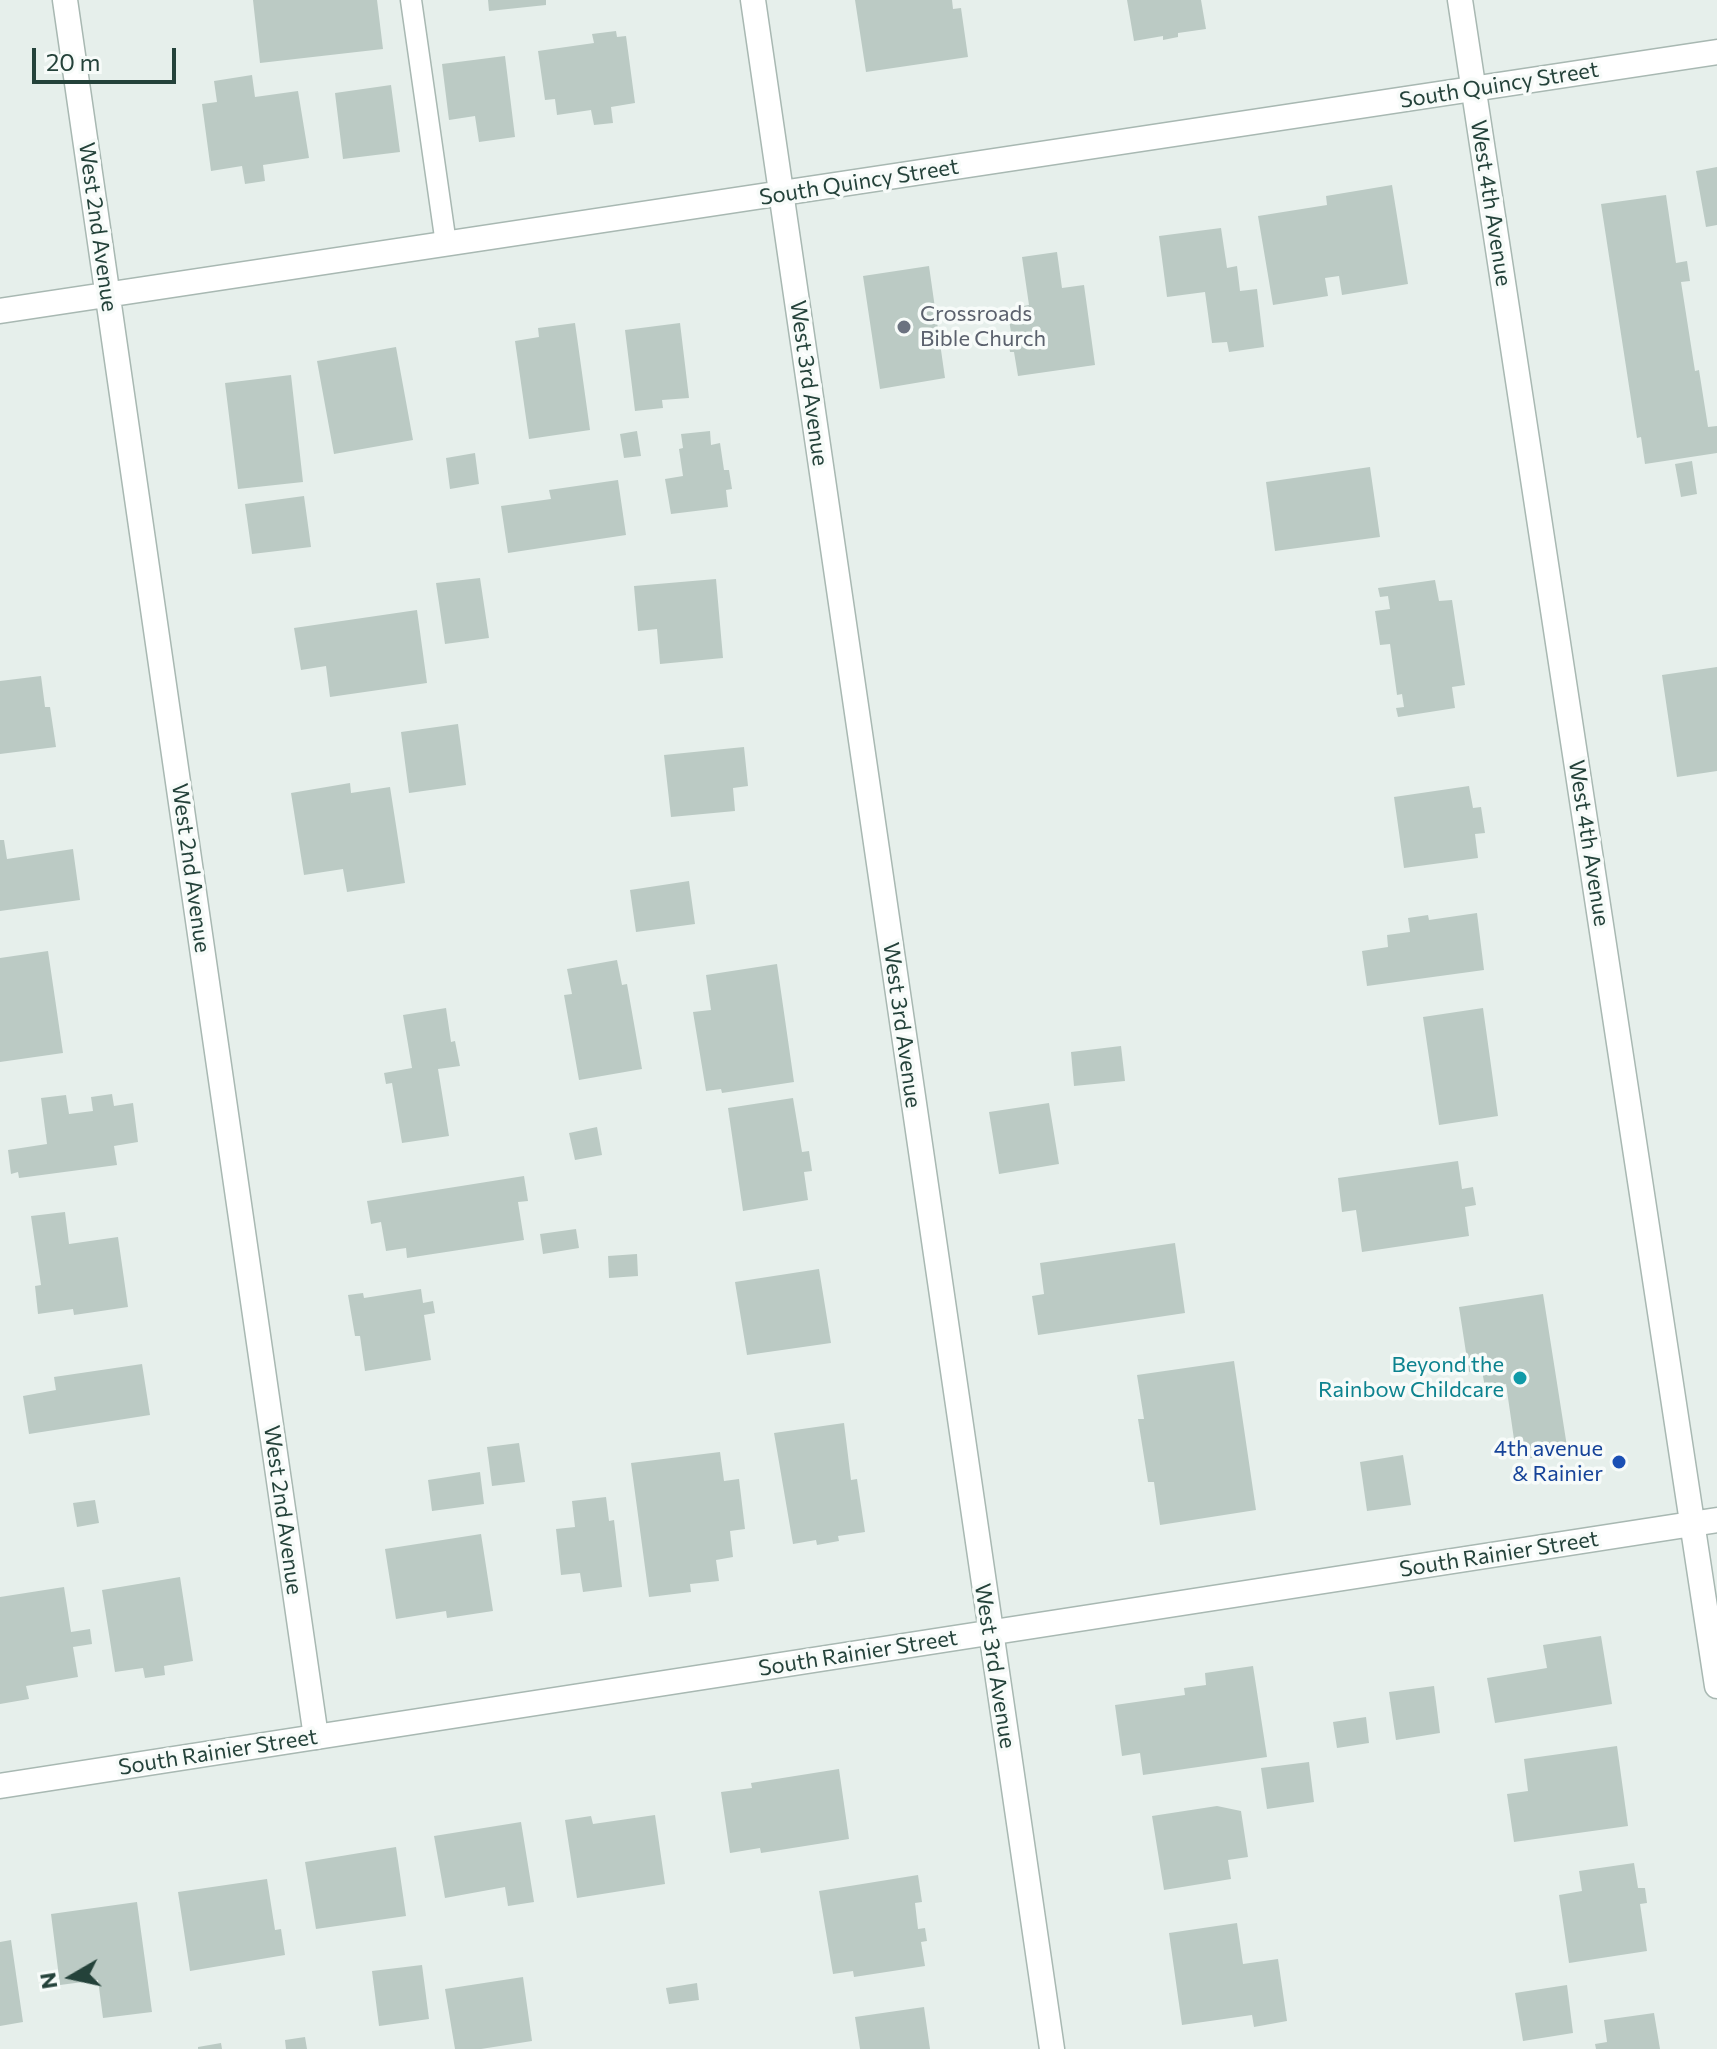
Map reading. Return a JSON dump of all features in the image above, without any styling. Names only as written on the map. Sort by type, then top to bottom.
[{"type":"street","name":"West 2nd Avenue","points":[[65,0],[316,1737]]},
{"type":"street","name":"West 3rd Avenue","points":[[753,0],[1052,2049]]},
{"type":"street","name":"West 4th Avenue","points":[[1460,0],[1717,1686]]},
{"type":"street","name":"South Quincy Street","points":[[0,311],[1717,52]]},
{"type":"street","name":"South Rainier Street","points":[[0,1786],[1717,1520]]},
{"type":"lane","points":[[411,0],[446,244]]},
{"type":"building","points":[[253,0],[377,0],[383,49],[260,63]]},
{"type":"building","points":[[488,0],[546,0],[546,5],[489,11]]},
{"type":"building","points":[[855,0],[952,0],[953,9],[961,8],[968,57],[866,72]]},
{"type":"building","points":[[1127,0],[1201,0],[1206,29],[1178,33],[1178,37],[1163,40],[1163,36],[1134,41]]},
{"type":"building","points":[[616,31],[617,37],[626,36],[635,103],[611,107],[613,123],[594,125],[591,110],[557,115],[555,99],[545,100],[538,51],[594,43],[592,34]]},
{"type":"building","points":[[505,56],[515,137],[479,142],[475,116],[449,120],[442,64]]},
{"type":"building","points":[[252,75],[255,97],[298,91],[309,158],[263,165],[265,181],[245,184],[242,166],[211,171],[202,104],[217,102],[214,81]]},
{"type":"building","points":[[391,85],[400,152],[343,159],[335,93]]},
{"type":"building","points":[[1717,167],[1717,225],[1706,227],[1696,171]]},
{"type":"building","points":[[1392,185],[1408,284],[1342,295],[1339,276],[1325,278],[1328,296],[1273,305],[1258,216],[1327,205],[1326,196]]},
{"type":"building","points":[[1666,195],[1676,263],[1687,261],[1690,281],[1681,282],[1695,371],[1699,370],[1708,427],[1717,426],[1717,453],[1645,464],[1641,437],[1637,438],[1601,204]]},
{"type":"building","points":[[1221,228],[1227,268],[1237,266],[1240,291],[1257,289],[1264,347],[1229,352],[1227,342],[1212,343],[1205,292],[1167,297],[1159,236]]},
{"type":"building","points":[[1057,252],[1062,288],[1084,285],[1095,365],[1018,376],[1014,352],[1010,352],[1007,309],[1029,305],[1022,257]]},
{"type":"building","name":"Crossroads Bible Church","points":[[929,266],[945,378],[880,389],[863,276]]},
{"type":"building","points":[[575,323],[590,430],[529,439],[515,341],[539,337],[538,328]]},
{"type":"building","points":[[680,323],[689,398],[662,400],[663,408],[635,411],[625,330]]},
{"type":"building","points":[[396,347],[413,440],[334,454],[317,361]]},
{"type":"building","points":[[291,375],[303,482],[238,489],[225,383]]},
{"type":"building","points":[[637,431],[641,456],[624,458],[620,434]]},
{"type":"building","points":[[710,431],[711,445],[720,443],[724,470],[729,470],[732,489],[726,490],[728,507],[671,514],[665,479],[683,476],[679,449],[683,448],[681,434]]},
{"type":"building","points":[[475,453],[479,484],[450,489],[446,458]]},
{"type":"building","points":[[1692,461],[1697,494],[1681,497],[1675,464]]},
{"type":"building","points":[[1370,467],[1380,537],[1275,551],[1266,482]]},
{"type":"building","points":[[618,480],[626,535],[508,553],[501,506],[551,499],[549,490]]},
{"type":"building","points":[[304,496],[311,547],[252,554],[245,504]]},
{"type":"building","points":[[480,578],[489,638],[445,644],[436,583]]},
{"type":"building","points":[[716,579],[723,658],[660,664],[657,629],[638,631],[634,586]]},
{"type":"building","points":[[1435,580],[1439,601],[1452,600],[1465,685],[1452,687],[1455,708],[1398,717],[1396,708],[1404,707],[1402,694],[1397,695],[1390,644],[1380,645],[1375,611],[1390,609],[1388,596],[1380,597],[1378,588]]},
{"type":"building","points":[[417,610],[427,683],[330,697],[326,666],[301,670],[294,628]]},
{"type":"building","points":[[1717,667],[1717,771],[1677,777],[1662,675]]},
{"type":"building","points":[[41,676],[45,707],[50,707],[56,747],[0,754],[0,681]]},
{"type":"building","points":[[458,724],[466,785],[409,793],[401,732]]},
{"type":"building","points":[[744,747],[748,786],[733,788],[735,811],[671,817],[664,755]]},
{"type":"building","points":[[350,783],[351,793],[390,787],[405,883],[347,892],[343,869],[304,875],[291,793]]},
{"type":"building","points":[[1469,786],[1473,808],[1481,807],[1485,833],[1475,834],[1478,858],[1404,868],[1394,797]]},
{"type":"building","points":[[0,840],[4,840],[7,859],[73,849],[80,900],[0,911]]},
{"type":"building","points":[[689,881],[695,924],[636,932],[630,890]]},
{"type":"building","points":[[1477,913],[1484,970],[1367,986],[1362,951],[1388,947],[1387,935],[1410,932],[1408,918],[1428,915],[1429,920]]},
{"type":"building","points":[[48,951],[63,1053],[0,1062],[0,958]]},
{"type":"building","points":[[617,960],[622,985],[627,984],[642,1069],[579,1080],[564,995],[572,994],[567,969]]},
{"type":"building","points":[[777,964],[794,1082],[722,1093],[721,1089],[706,1091],[693,1012],[711,1010],[706,975]]},
{"type":"building","points":[[446,1008],[451,1042],[455,1041],[460,1066],[438,1069],[449,1136],[402,1143],[392,1083],[386,1084],[384,1073],[412,1068],[403,1015]]},
{"type":"building","points":[[1483,1008],[1498,1116],[1439,1125],[1423,1017]]},
{"type":"building","points":[[1121,1046],[1125,1081],[1074,1086],[1071,1052]]},
{"type":"building","points":[[112,1094],[114,1106],[133,1103],[138,1142],[114,1146],[117,1165],[19,1178],[18,1172],[11,1174],[8,1150],[47,1144],[41,1098],[66,1095],[69,1114],[93,1111],[91,1097]]},
{"type":"building","points":[[793,1098],[802,1152],[809,1151],[812,1171],[804,1172],[808,1200],[743,1211],[728,1108]]},
{"type":"building","points":[[1049,1103],[1059,1164],[999,1174],[989,1112]]},
{"type":"building","points":[[597,1127],[602,1155],[575,1160],[569,1133]]},
{"type":"building","points":[[1458,1161],[1462,1189],[1473,1187],[1476,1205],[1465,1207],[1469,1236],[1362,1252],[1356,1210],[1342,1212],[1338,1178]]},
{"type":"building","points":[[524,1176],[528,1201],[518,1202],[524,1240],[407,1258],[406,1248],[386,1251],[381,1222],[371,1224],[367,1201]]},
{"type":"building","points":[[65,1212],[69,1244],[118,1237],[128,1307],[74,1315],[73,1309],[38,1314],[35,1286],[41,1285],[31,1216]]},
{"type":"building","points":[[576,1229],[579,1248],[543,1254],[540,1234]]},
{"type":"building","points":[[1175,1243],[1185,1313],[1038,1335],[1032,1296],[1044,1294],[1040,1263]]},
{"type":"building","points":[[637,1254],[638,1276],[609,1278],[608,1256]]},
{"type":"building","points":[[819,1269],[831,1343],[747,1355],[735,1282]]},
{"type":"building","points":[[421,1289],[423,1303],[433,1301],[435,1313],[424,1315],[431,1360],[365,1371],[360,1336],[355,1336],[348,1295],[363,1293],[364,1298]]},
{"type":"building","name":"Beyond the Rainbow Childcare","points":[[1543,1294],[1568,1453],[1517,1460],[1506,1384],[1485,1388],[1482,1370],[1469,1372],[1459,1307]]},
{"type":"building","points":[[1234,1361],[1256,1510],[1160,1525],[1154,1482],[1148,1482],[1138,1419],[1144,1419],[1137,1375]]},
{"type":"building","points":[[142,1364],[150,1415],[29,1434],[23,1396],[56,1390],[54,1377]]},
{"type":"building","points":[[844,1423],[851,1480],[857,1479],[865,1532],[838,1536],[839,1541],[817,1545],[816,1540],[793,1544],[774,1433]]},
{"type":"building","points":[[519,1443],[525,1482],[492,1486],[487,1447]]},
{"type":"building","points":[[720,1452],[724,1481],[739,1479],[745,1529],[730,1531],[733,1557],[716,1560],[719,1581],[690,1584],[691,1592],[649,1597],[631,1463]]},
{"type":"building","points":[[1403,1455],[1411,1505],[1367,1511],[1360,1462]]},
{"type":"building","points":[[480,1472],[484,1504],[432,1511],[428,1480]]},
{"type":"building","points":[[606,1497],[609,1521],[614,1520],[622,1587],[583,1592],[580,1573],[561,1575],[556,1529],[575,1527],[572,1501]]},
{"type":"building","points":[[95,1500],[99,1523],[77,1527],[73,1503]]},
{"type":"building","points":[[481,1534],[493,1611],[447,1618],[446,1611],[396,1619],[385,1549]]},
{"type":"building","points":[[180,1577],[193,1661],[164,1666],[165,1675],[145,1678],[143,1668],[115,1672],[102,1590]]},
{"type":"building","points":[[64,1587],[71,1632],[90,1629],[92,1644],[73,1647],[78,1677],[26,1686],[29,1699],[0,1704],[0,1597]]},
{"type":"building","points":[[1601,1636],[1612,1704],[1495,1723],[1487,1678],[1547,1668],[1543,1645]]},
{"type":"building","points":[[1253,1666],[1267,1757],[1143,1775],[1140,1753],[1122,1756],[1115,1705],[1185,1695],[1184,1688],[1206,1685],[1205,1673]]},
{"type":"building","points":[[1434,1686],[1440,1733],[1396,1740],[1389,1692]]},
{"type":"building","points":[[1366,1717],[1369,1743],[1337,1748],[1333,1722]]},
{"type":"building","points":[[1617,1746],[1628,1826],[1514,1842],[1507,1794],[1528,1791],[1524,1759]]},
{"type":"building","points":[[1309,1762],[1314,1802],[1267,1809],[1261,1768]]},
{"type":"building","points":[[839,1769],[849,1839],[761,1853],[760,1848],[730,1853],[721,1792],[752,1788],[751,1783]]},
{"type":"building","points":[[1217,1806],[1241,1811],[1248,1857],[1228,1860],[1231,1879],[1164,1890],[1152,1816]]},
{"type":"building","points":[[655,1815],[665,1884],[577,1898],[565,1820],[591,1816],[593,1824]]},
{"type":"building","points":[[521,1822],[534,1902],[508,1906],[505,1887],[445,1898],[434,1836]]},
{"type":"building","points":[[396,1847],[406,1916],[316,1929],[305,1862]]},
{"type":"building","points":[[1634,1863],[1638,1888],[1645,1888],[1647,1903],[1640,1904],[1647,1951],[1569,1963],[1559,1895],[1582,1891],[1579,1871]]},
{"type":"building","points":[[918,1875],[922,1902],[915,1903],[918,1929],[925,1928],[927,1941],[921,1942],[925,1966],[854,1977],[853,1971],[833,1974],[819,1891]]},
{"type":"building","points":[[267,1879],[275,1930],[281,1929],[285,1955],[190,1971],[178,1892]]},
{"type":"building","points":[[137,1902],[152,2012],[103,2018],[98,1980],[60,1985],[51,1914]]},
{"type":"building","points":[[1237,1923],[1243,1964],[1278,1959],[1287,2021],[1254,2027],[1252,2015],[1182,2025],[1169,1933]]},
{"type":"building","points":[[11,1940],[23,2022],[0,2026],[0,1942]]},
{"type":"building","points":[[422,1965],[429,2019],[379,2026],[372,1971]]},
{"type":"building","points":[[523,1977],[532,2041],[481,2049],[455,2049],[445,1989]]},
{"type":"building","points":[[697,1983],[699,2000],[669,2004],[666,1988]]},
{"type":"building","points":[[1567,1985],[1573,2033],[1523,2041],[1515,1993]]},
{"type":"building","points":[[924,2007],[930,2049],[860,2049],[855,2017]]},
{"type":"building","points":[[1654,2013],[1660,2049],[1596,2049],[1595,2044],[1607,2042],[1604,2020]]},
{"type":"building","points":[[305,2037],[307,2049],[286,2049],[285,2040]]},
{"type":"building","points":[[221,2043],[222,2049],[198,2049],[198,2047]]},
{"type":"place","name":"Crossroads Bible Church","points":[[904,327]]},
{"type":"place","name":"Beyond the Rainbow Childcare","points":[[1520,1378]]},
{"type":"place","name":"4th avenue & Rainier","points":[[1619,1462]]}]
